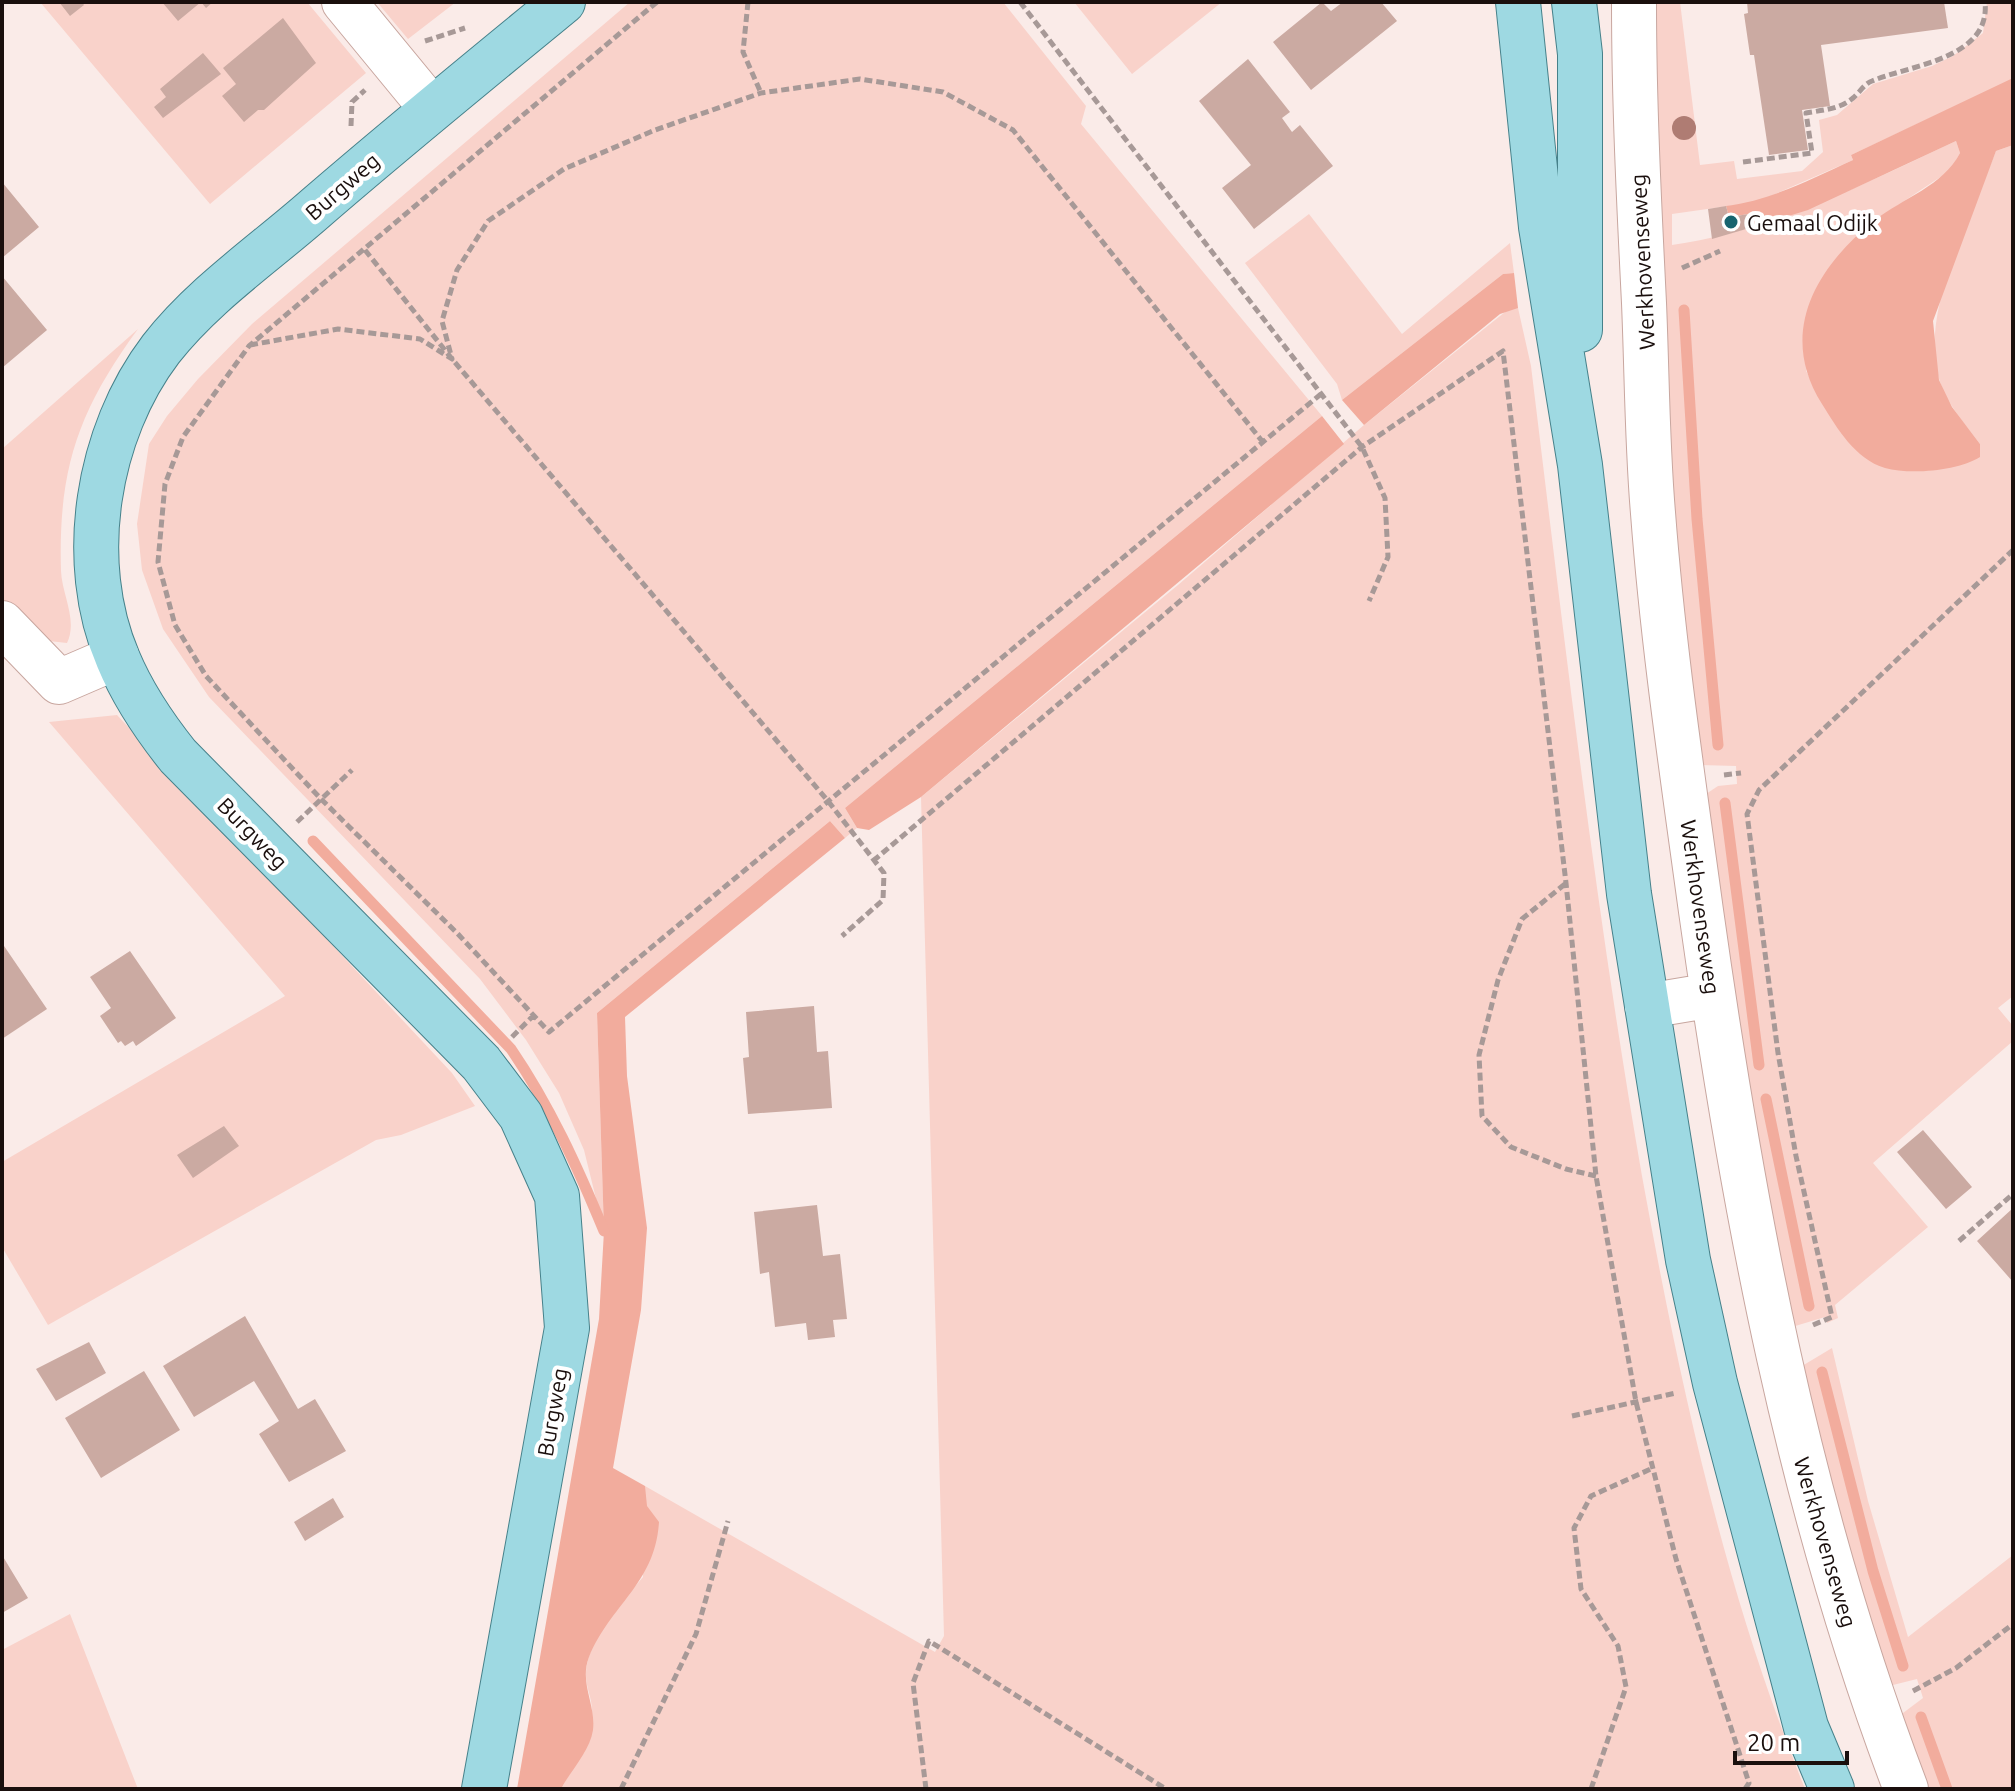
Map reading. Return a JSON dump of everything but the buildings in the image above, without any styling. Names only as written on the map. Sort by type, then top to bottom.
[{"type":"main road","name":"Burgweg","points":[[484,1789],[567,1328],[557,1196],[521,1116],[481,1063],[178,756],[134,692],[117,657],[105,619],[99,583],[99,506],[116,435],[161,349],[214,293],[563,2]]},
{"type":"main road","points":[[1518,2],[1541,227],[1580,465],[1629,894],[1688,1260],[1715,1383],[1806,1727],[1832,1789]]},
{"type":"main road","points":[[1574,2],[1580,54],[1580,465]]},
{"type":"street","points":[[344,2],[432,109]]},
{"type":"street","name":"Werkhovenseweg","points":[[1634,2],[1634,84],[1653,513],[1683,783],[1713,995],[1743,1190],[1778,1359],[1847,1619],[1906,1789]]},
{"type":"street","points":[[2,623],[59,682],[117,657]]},
{"type":"street","points":[[1647,1006],[1713,995]]},
{"type":"path","points":[[657,2],[249,346],[183,437],[165,484],[158,562],[175,625],[206,676],[321,799],[549,1032],[1321,394]]},
{"type":"path","points":[[748,2],[743,52],[761,93]]},
{"type":"path","points":[[1020,2],[1362,447],[1385,498],[1388,557],[1369,601]]},
{"type":"path","points":[[1743,162],[1812,153],[1806,113],[1837,108],[1853,99],[1868,82],[1939,60],[1959,49],[1980,32],[1985,2]]},
{"type":"path","points":[[452,359],[442,321],[457,270],[488,221],[564,169],[655,130],[761,93],[860,79],[943,92],[1013,130],[1262,441]]},
{"type":"path","points":[[365,250],[452,359],[828,801],[884,873],[883,900],[842,936]]},
{"type":"path","points":[[249,346],[338,329],[420,339],[452,359]]},
{"type":"path","points":[[873,861],[1362,447],[1503,351],[1566,883],[1596,1176],[1636,1402],[1676,1559],[1749,1783],[1745,1789]]},
{"type":"path","points":[[1826,1319],[1832,1317],[1796,1156],[1778,1053],[1747,814],[1759,790],[2013,550]]},
{"type":"path","points":[[269,849],[352,770]]},
{"type":"path","points":[[1566,883],[1522,919],[1498,980],[1479,1055],[1482,1116],[1511,1147],[1566,1169],[1596,1176]]},
{"type":"path","points":[[508,1040],[534,1015]]},
{"type":"path","points":[[1959,1241],[2013,1194]]},
{"type":"path","points":[[1572,1416],[1636,1402]]},
{"type":"path","points":[[1591,1789],[1626,1687],[1618,1646],[1581,1589],[1574,1528],[1591,1496],[1653,1468]]},
{"type":"path","points":[[621,1789],[696,1634],[728,1521]]},
{"type":"path","points":[[1920,1688],[1956,1668],[2013,1624]]},
{"type":"path","points":[[926,1789],[913,1683],[929,1641],[1166,1789]]},
{"type":"shaded area","points":[[40,2],[307,2],[366,73],[210,204]]},
{"type":"shaded area","points":[[377,2],[456,2],[408,39]]},
{"type":"shaded area","points":[[630,2],[1003,2],[1086,106],[1081,124],[1322,416],[845,808],[857,828],[845,838],[830,821],[597,1013],[604,1231],[584,1150],[559,1093],[526,1040],[480,979],[209,697],[163,629],[142,570],[137,524],[149,444],[167,416],[198,379],[252,324]]},
{"type":"shaded area","points":[[1074,2],[1222,2],[1132,74]]},
{"type":"shaded area","points":[[1648,2],[1680,2],[1700,165],[1734,161],[1737,179],[1802,171],[1823,152],[1819,120],[1837,115],[1873,84],[1932,66],[1953,56],[1983,33],[1987,2],[2013,2],[2011,80],[1851,155],[1853,160],[1757,202],[1672,214],[1672,245],[1710,238],[1818,204],[1956,141],[1960,153],[1951,170],[1874,221],[1806,371],[1841,433],[1980,444],[1952,406],[1940,382],[1935,355],[1936,326],[1950,265],[1996,151],[2013,145],[2013,996],[1998,1008],[2013,1026],[2013,1041],[1873,1163],[1928,1227],[1835,1305],[1838,1318],[1827,1323],[1825,1317],[1792,1327],[1772,1254],[1706,794],[1718,786],[1737,784],[1736,766],[1700,765],[1680,623]]},
{"type":"shaded area","points":[[2013,78],[2013,145],[1996,151],[1933,321],[1939,380],[1952,407],[1980,444],[1980,457],[1959,466],[1934,470],[1885,468],[1874,464],[1856,450],[1822,404],[1809,378],[1803,352],[1803,327],[1820,280],[1836,259],[1875,220],[1943,174],[1960,153],[1956,141],[1808,210],[1753,227],[1749,214],[1729,217],[1726,206],[1775,194],[1806,181],[1853,160],[1851,155]]},
{"type":"shaded area","points":[[1309,214],[1402,334],[1510,243],[1514,273],[1503,274],[1342,400],[1337,384],[1245,263]]},
{"type":"shaded area","points":[[1514,273],[1518,308],[1500,314],[1364,425],[1342,400],[1503,274]]},
{"type":"shaded area","points":[[1510,308],[1518,308],[1531,366],[1595,873],[1625,1075],[1672,1332],[1728,1564],[1751,1640],[1805,1789],[561,1789],[582,1752],[589,1732],[592,1709],[586,1675],[592,1649],[611,1616],[643,1577],[645,1486],[935,1652],[944,1636],[921,797],[1178,585],[1364,425]]},
{"type":"shaded area","points":[[138,329],[100,387],[76,442],[63,502],[61,535],[61,571],[70,616],[70,634],[67,643],[49,641],[2,598],[2,449]]},
{"type":"shaded area","points":[[1322,416],[1344,444],[921,797],[869,830],[857,828],[845,808]]},
{"type":"shaded area","points":[[117,715],[452,1073],[475,1106],[401,1135],[376,1140],[48,1325],[2,1247],[2,1162],[285,996],[49,722]]},
{"type":"shaded area","points":[[830,821],[845,838],[625,1017],[627,1076],[647,1228],[641,1310],[613,1468],[645,1486],[647,1506],[659,1522],[656,1543],[641,1578],[609,1622],[589,1657],[586,1676],[593,1730],[584,1753],[561,1789],[517,1789],[599,1319],[604,1231],[597,1013]]},
{"type":"shaded area","points":[[1832,1348],[1868,1501],[1908,1637],[2013,1555],[2013,1789],[1922,1789],[1899,1716],[1923,1698],[1917,1679],[1889,1686],[1879,1671],[1802,1366]]},
{"type":"shaded area","points":[[70,1614],[138,1789],[2,1789],[2,1650]]},
{"type":"waterway","points":[[1684,310],[1697,519],[1718,745]]},
{"type":"waterway","points":[[1725,803],[1759,1065]]},
{"type":"waterway","points":[[313,841],[511,1049],[562,1138],[604,1231]]},
{"type":"waterway","points":[[1766,1099],[1809,1306]]},
{"type":"waterway","points":[[1822,1372],[1873,1571],[1903,1666]]},
{"type":"waterway","points":[[1921,1717],[1947,1789]]},
{"type":"place","name":"Gemaal Odijk","points":[[1731,222]]}]
